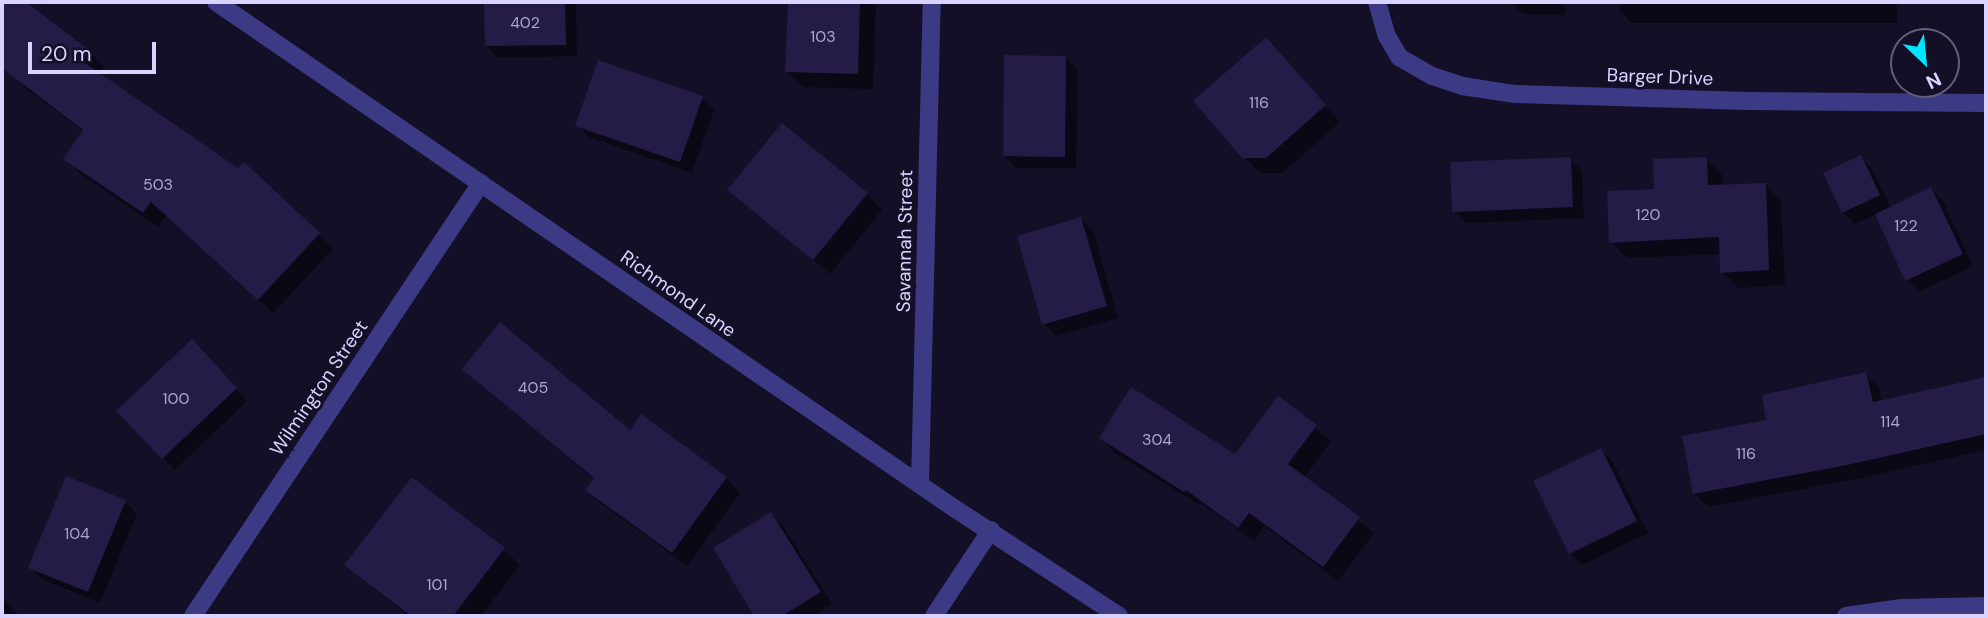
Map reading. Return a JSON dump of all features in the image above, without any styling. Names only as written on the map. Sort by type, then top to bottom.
[{"type":"street","name":"Savannah Street","points":[[920,482],[932,2]]},
{"type":"street","name":"Barger Drive","points":[[1377,2],[1387,36],[1399,57],[1432,76],[1462,86],[1515,94],[1748,101],[1986,103]]},
{"type":"street","name":"Richmond Lane","points":[[223,4],[481,183],[1119,616]]},
{"type":"street","name":"Wilmington Street","points":[[193,616],[481,183]]},
{"type":"street","points":[[934,616],[991,530]]},
{"type":"street","points":[[1846,616],[1901,608],[1986,606]]},
{"type":"building","points":[[2,2],[26,2],[90,51],[82,61],[238,168],[244,162],[320,233],[258,300],[151,202],[143,213],[63,159],[83,130],[2,68]]},
{"type":"building","points":[[484,2],[565,2],[566,45],[485,46]]},
{"type":"building","points":[[788,2],[860,2],[858,74],[785,72]]},
{"type":"building","points":[[1266,37],[1326,105],[1266,158],[1242,158],[1193,101]]},
{"type":"building","points":[[1004,55],[1066,56],[1065,157],[1003,156]]},
{"type":"building","points":[[598,60],[703,96],[680,162],[575,126]]},
{"type":"building","points":[[782,123],[868,193],[813,260],[727,190]]},
{"type":"building","points":[[1861,155],[1880,195],[1842,213],[1823,173]]},
{"type":"building","points":[[1571,157],[1573,207],[1452,212],[1450,162]]},
{"type":"building","points":[[1707,157],[1708,185],[1766,183],[1769,270],[1720,273],[1719,237],[1609,243],[1607,191],[1654,189],[1653,159]]},
{"type":"building","points":[[1931,187],[1963,254],[1905,281],[1875,214]]},
{"type":"building","points":[[1081,217],[1107,306],[1042,325],[1017,236]]},
{"type":"building","points":[[500,322],[630,430],[641,414],[727,477],[672,553],[585,490],[594,478],[462,369]]},
{"type":"building","points":[[192,339],[237,388],[162,459],[116,411]]},
{"type":"building","points":[[1866,372],[1873,402],[1986,377],[1986,434],[1847,465],[1693,494],[1682,436],[1766,420],[1762,395]]},
{"type":"building","points":[[1131,387],[1235,454],[1278,396],[1317,425],[1288,464],[1360,517],[1323,567],[1249,513],[1238,528],[1186,490],[1184,492],[1099,438]]},
{"type":"building","points":[[1601,448],[1637,521],[1569,554],[1533,481]]},
{"type":"building","points":[[66,476],[126,500],[88,592],[28,568]]},
{"type":"building","points":[[412,477],[505,548],[453,616],[411,616],[344,565]]},
{"type":"building","points":[[771,512],[821,592],[782,616],[754,616],[713,548]]}]
